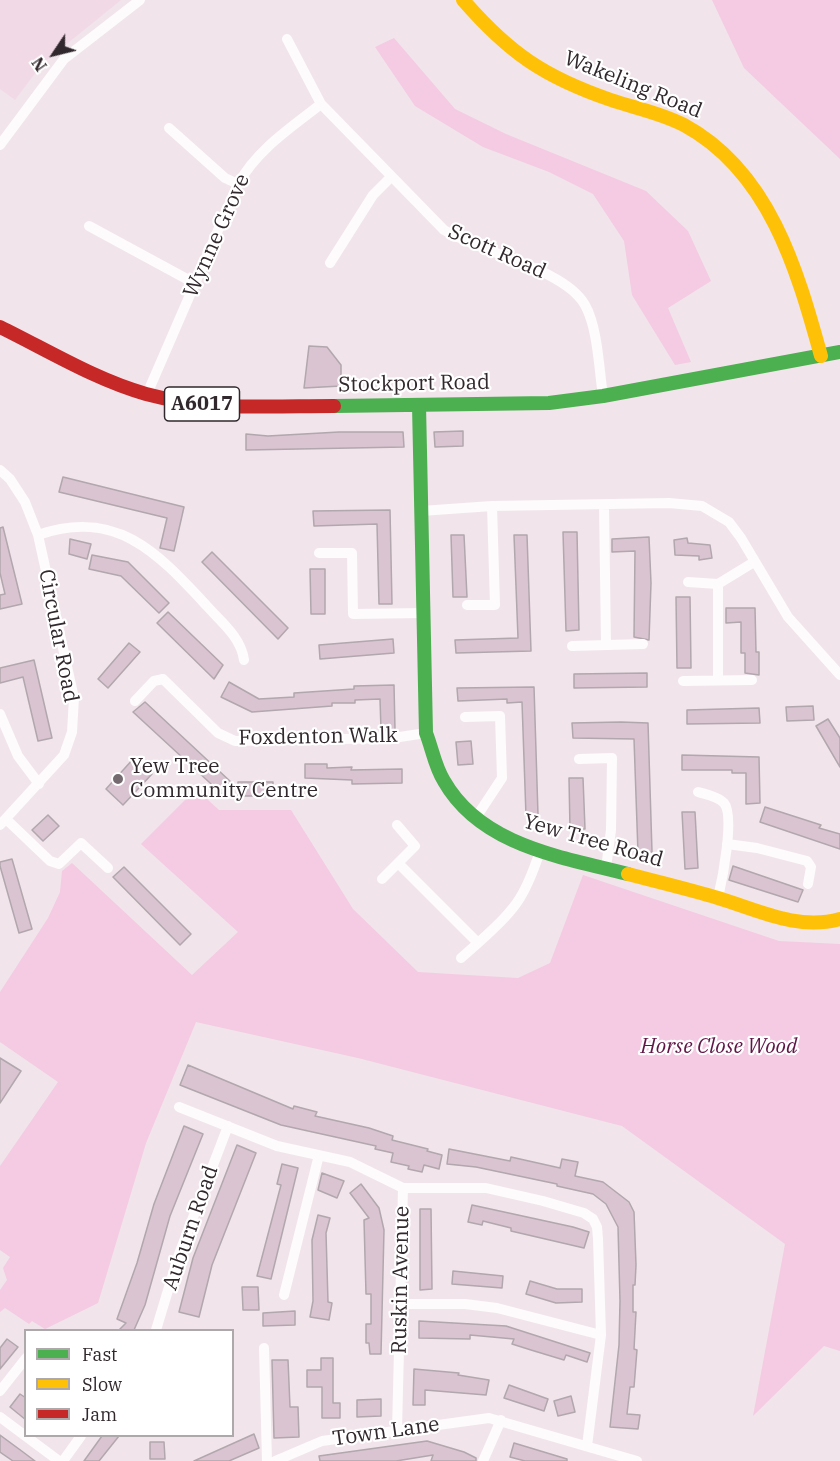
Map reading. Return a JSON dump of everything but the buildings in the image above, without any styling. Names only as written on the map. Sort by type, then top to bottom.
[{"type":"main road","name":"Wakeling Road","points":[[463,0],[511,50],[545,71],[574,86],[684,125],[709,141],[731,161],[766,207],[788,250],[801,283],[821,356]]},
{"type":"main road","name":"Stockport Road","points":[[0,327],[87,370],[147,393],[219,407],[549,403],[603,396],[840,352]]},
{"type":"main road","name":"Yew Tree Road","points":[[419,405],[426,733],[443,780],[475,819],[503,836],[540,851],[718,898],[785,920],[823,924],[840,919]]},
{"type":"street","points":[[0,145],[64,59],[140,0]]},
{"type":"street","name":"Scott Road","points":[[287,39],[321,104],[427,214],[452,235],[559,279],[577,294],[586,306],[592,322],[603,396]]},
{"type":"street","name":"Wynne Grove","points":[[147,393],[238,184],[262,149],[321,104]]},
{"type":"street","points":[[169,128],[225,178],[238,184]]},
{"type":"street","points":[[330,263],[373,195],[391,177]]},
{"type":"street","points":[[89,226],[196,284]]},
{"type":"street","name":"Circular Road","points":[[0,470],[10,478],[25,502],[38,535],[74,698],[72,732],[64,755],[3,822]]},
{"type":"street","points":[[421,511],[492,506],[669,503],[702,506],[729,522],[788,617],[840,675]]},
{"type":"street","points":[[604,505],[606,645]]},
{"type":"street","points":[[467,605],[495,605],[492,506]]},
{"type":"street","points":[[38,535],[69,528],[93,527],[129,537],[144,544],[183,580],[242,645],[244,660]]},
{"type":"street","points":[[319,553],[352,553],[354,614],[422,613]]},
{"type":"street","points":[[688,582],[717,584],[754,562]]},
{"type":"street","points":[[717,584],[718,680]]},
{"type":"street","points":[[572,646],[643,644]]},
{"type":"street","name":"Foxdenton Walk","points":[[135,701],[154,681],[163,679],[218,733],[235,741],[393,738],[426,733]]},
{"type":"street","points":[[683,681],[753,680]]},
{"type":"street","points":[[0,714],[18,756],[39,784]]},
{"type":"street","points":[[465,717],[500,716],[502,778],[475,819]]},
{"type":"street","points":[[579,759],[612,758],[611,830],[606,868]]},
{"type":"street","points":[[698,792],[723,801],[728,809],[727,844],[718,898]]},
{"type":"street","points":[[3,822],[50,861],[58,864],[81,843],[108,868]]},
{"type":"street","points":[[382,879],[415,846],[397,825]]},
{"type":"street","points":[[727,844],[757,848],[807,861],[811,867],[808,884]]},
{"type":"street","points":[[461,958],[514,910],[532,881],[540,851]]},
{"type":"street","points":[[398,863],[477,943]]},
{"type":"street","name":"Ruskin Avenue","points":[[179,1107],[277,1146],[350,1162],[403,1188],[397,1431]]},
{"type":"street","name":"Auburn Road","points":[[156,1329],[179,1254],[228,1126]]},
{"type":"street","points":[[284,1295],[319,1155]]},
{"type":"street","points":[[403,1188],[486,1188],[569,1208],[593,1219],[597,1227],[598,1239],[601,1335],[587,1446]]},
{"type":"street","points":[[401,1304],[465,1304],[497,1308],[601,1335]]},
{"type":"street","points":[[264,1348],[267,1461]]},
{"type":"street","points":[[0,1391],[24,1361]]},
{"type":"street","points":[[0,1417],[24,1434]]},
{"type":"street","name":"Town Lane","points":[[275,1461],[322,1441],[489,1418],[637,1461]]},
{"type":"street","points":[[483,1461],[501,1420]]},
{"type":"street","points":[[28,1437],[61,1461],[80,1437]]},
{"type":"shaded area","points":[[0,0],[121,0],[42,64],[15,100],[0,89]]},
{"type":"green space","points":[[712,0],[840,0],[840,159],[744,68]]},
{"type":"green space","points":[[394,38],[455,109],[506,134],[646,191],[688,231],[711,281],[668,308],[691,362],[675,365],[632,295],[624,241],[593,194],[549,172],[483,147],[415,106],[375,47]]},
{"type":"green space","name":"Horse Close Wood","points":[[196,789],[219,810],[291,810],[353,909],[418,972],[518,978],[550,963],[583,875],[779,941],[840,944],[840,1351],[824,1346],[753,1416],[785,1244],[622,1126],[358,1058],[196,1022],[146,1143],[98,1303],[45,1329],[32,1321],[29,1324],[5,1308],[0,1312],[0,1290],[7,1280],[3,1268],[10,1257],[0,1250],[0,1166],[58,1082],[0,1042],[0,992],[48,918],[60,892],[62,871],[72,863],[192,975],[238,932],[141,844]]},
{"type":"traffic: fast","points":[[334,406],[549,403],[603,396],[840,352]]},
{"type":"traffic: fast","points":[[419,405],[426,733],[438,770],[460,803],[479,821],[501,835],[551,854],[628,874]]},
{"type":"traffic: slow","points":[[463,0],[512,49],[547,72],[587,91],[684,125],[713,145],[738,168],[758,195],[790,257],[821,356]]},
{"type":"traffic: slow","points":[[628,874],[707,895],[778,918],[809,922],[840,919]]},
{"type":"traffic: jam","points":[[0,327],[90,373],[146,394],[216,405],[334,406]]},
{"type":"place","name":"Yew Tree Community Centre","points":[[118,779]]}]
